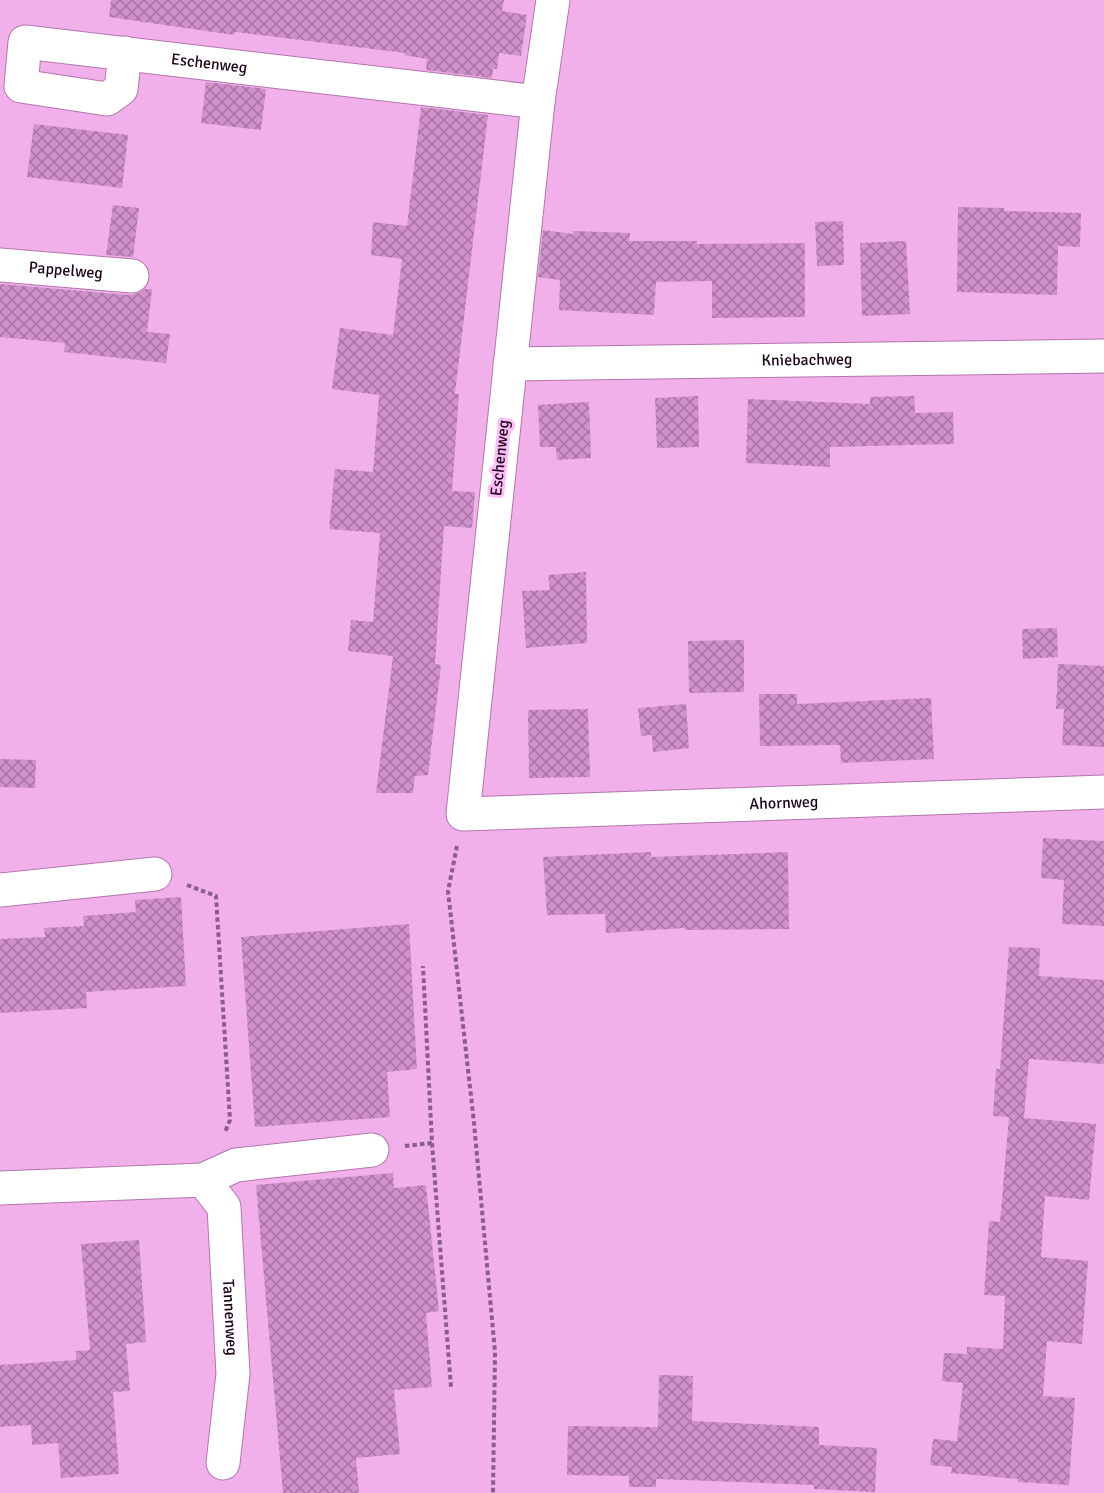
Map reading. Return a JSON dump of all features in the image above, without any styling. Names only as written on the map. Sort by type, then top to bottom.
[{"type":"street","name":"Eschenweg","points":[[463,814],[538,102],[553,0]]},
{"type":"street","name":"Eschenweg","points":[[125,53],[121,89],[107,99],[21,86],[25,42],[125,53],[538,102]]},
{"type":"street","name":"Pappelweg","points":[[0,265],[132,276]]},
{"type":"street","name":"Kniebachweg","points":[[510,364],[1104,356]]},
{"type":"street","name":"Ahornweg","points":[[463,814],[1104,792]]},
{"type":"street","points":[[0,890],[155,874]]},
{"type":"street","points":[[0,1188],[203,1180],[236,1165],[372,1150]]},
{"type":"street","name":"Tannenweg","points":[[203,1180],[224,1207],[233,1374],[223,1463]]},
{"type":"path","points":[[463,814],[448,891],[474,1123],[495,1352],[493,1493]]},
{"type":"path","points":[[155,874],[216,896],[230,1120],[222,1139]]},
{"type":"path","points":[[423,966],[432,1143],[451,1388]]},
{"type":"path","points":[[372,1150],[432,1143]]},
{"type":"building","points":[[111,0],[504,0],[502,11],[527,15],[521,56],[499,53],[497,69],[493,69],[492,78],[426,70],[427,59],[404,55],[405,53],[235,32],[234,35],[109,17]]},
{"type":"building","points":[[206,82],[266,89],[261,130],[201,123]]},
{"type":"building","points":[[421,107],[488,115],[455,394],[459,394],[452,491],[475,492],[472,528],[444,526],[435,664],[441,665],[428,775],[415,776],[413,793],[376,793],[393,656],[348,651],[351,620],[373,622],[380,533],[329,529],[335,469],[373,472],[379,395],[332,389],[340,328],[393,335],[402,259],[371,255],[373,222],[407,226]]},
{"type":"building","points":[[34,124],[128,135],[122,188],[27,177]]},
{"type":"building","points":[[113,205],[139,208],[133,257],[106,255]]},
{"type":"building","points":[[958,207],[1081,213],[1080,247],[1058,246],[1057,295],[957,292]]},
{"type":"building","points":[[843,221],[844,265],[817,266],[815,222]]},
{"type":"building","points":[[543,230],[573,234],[573,231],[630,233],[629,241],[697,241],[697,244],[805,243],[805,317],[712,318],[712,281],[656,282],[654,315],[559,310],[560,280],[538,277]]},
{"type":"building","points":[[906,241],[910,314],[862,316],[860,243]]},
{"type":"building","points":[[0,284],[130,295],[145,289],[152,289],[147,332],[170,334],[166,363],[64,352],[65,343],[0,337]]},
{"type":"building","points":[[698,396],[699,447],[657,448],[655,398]]},
{"type":"building","points":[[914,396],[915,413],[953,412],[954,444],[830,447],[830,467],[746,463],[748,399],[870,404],[870,397]]},
{"type":"building","points":[[589,402],[591,458],[557,460],[556,447],[540,447],[538,405]]},
{"type":"building","points":[[586,572],[587,643],[526,648],[522,591],[550,590],[548,575]]},
{"type":"building","points":[[1057,628],[1058,657],[1023,659],[1022,629]]},
{"type":"building","points":[[744,640],[744,692],[689,693],[688,641]]},
{"type":"building","points":[[1058,664],[1104,666],[1104,747],[1062,745],[1064,709],[1056,709]]},
{"type":"building","points":[[759,694],[797,694],[797,704],[931,698],[934,759],[841,763],[840,745],[760,746]]},
{"type":"building","points":[[686,704],[689,748],[653,752],[652,735],[641,736],[638,708]]},
{"type":"building","points":[[588,709],[590,777],[529,778],[528,710]]},
{"type":"building","points":[[0,759],[36,760],[35,788],[0,787]]},
{"type":"building","points":[[1043,838],[1104,841],[1104,926],[1062,924],[1064,880],[1041,878]]},
{"type":"building","points":[[651,852],[651,857],[788,852],[789,929],[685,930],[685,928],[606,933],[605,914],[547,915],[543,857]]},
{"type":"building","points":[[181,897],[186,986],[86,992],[87,1008],[0,1013],[0,939],[45,937],[44,928],[84,926],[83,916],[136,912],[135,900]]},
{"type":"building","points":[[409,924],[417,1069],[387,1072],[390,1117],[255,1127],[241,937]]},
{"type":"building","points":[[1009,947],[1040,948],[1039,976],[1104,980],[1104,1064],[1029,1059],[1024,1118],[1096,1124],[1089,1200],[1045,1196],[1041,1257],[1088,1261],[1082,1344],[1047,1341],[1043,1396],[1075,1398],[1069,1485],[1018,1482],[1018,1479],[951,1473],[952,1467],[930,1465],[933,1439],[957,1441],[963,1383],[942,1381],[944,1353],[967,1354],[967,1347],[1003,1349],[1005,1296],[984,1295],[989,1221],[1000,1222],[1009,1117],[993,1116],[996,1069],[1000,1069]]},
{"type":"building","points":[[393,1173],[394,1188],[426,1185],[439,1311],[426,1313],[432,1387],[394,1390],[400,1454],[356,1458],[359,1493],[283,1493],[256,1185]]},
{"type":"building","points":[[139,1240],[146,1342],[126,1344],[130,1391],[113,1392],[119,1474],[61,1478],[58,1443],[32,1445],[31,1425],[0,1427],[0,1365],[76,1360],[76,1351],[90,1350],[81,1244]]},
{"type":"building","points":[[659,1375],[693,1376],[692,1421],[819,1427],[819,1445],[877,1448],[875,1492],[814,1489],[814,1485],[656,1479],[656,1487],[629,1487],[629,1476],[567,1475],[568,1426],[658,1427]]}]
